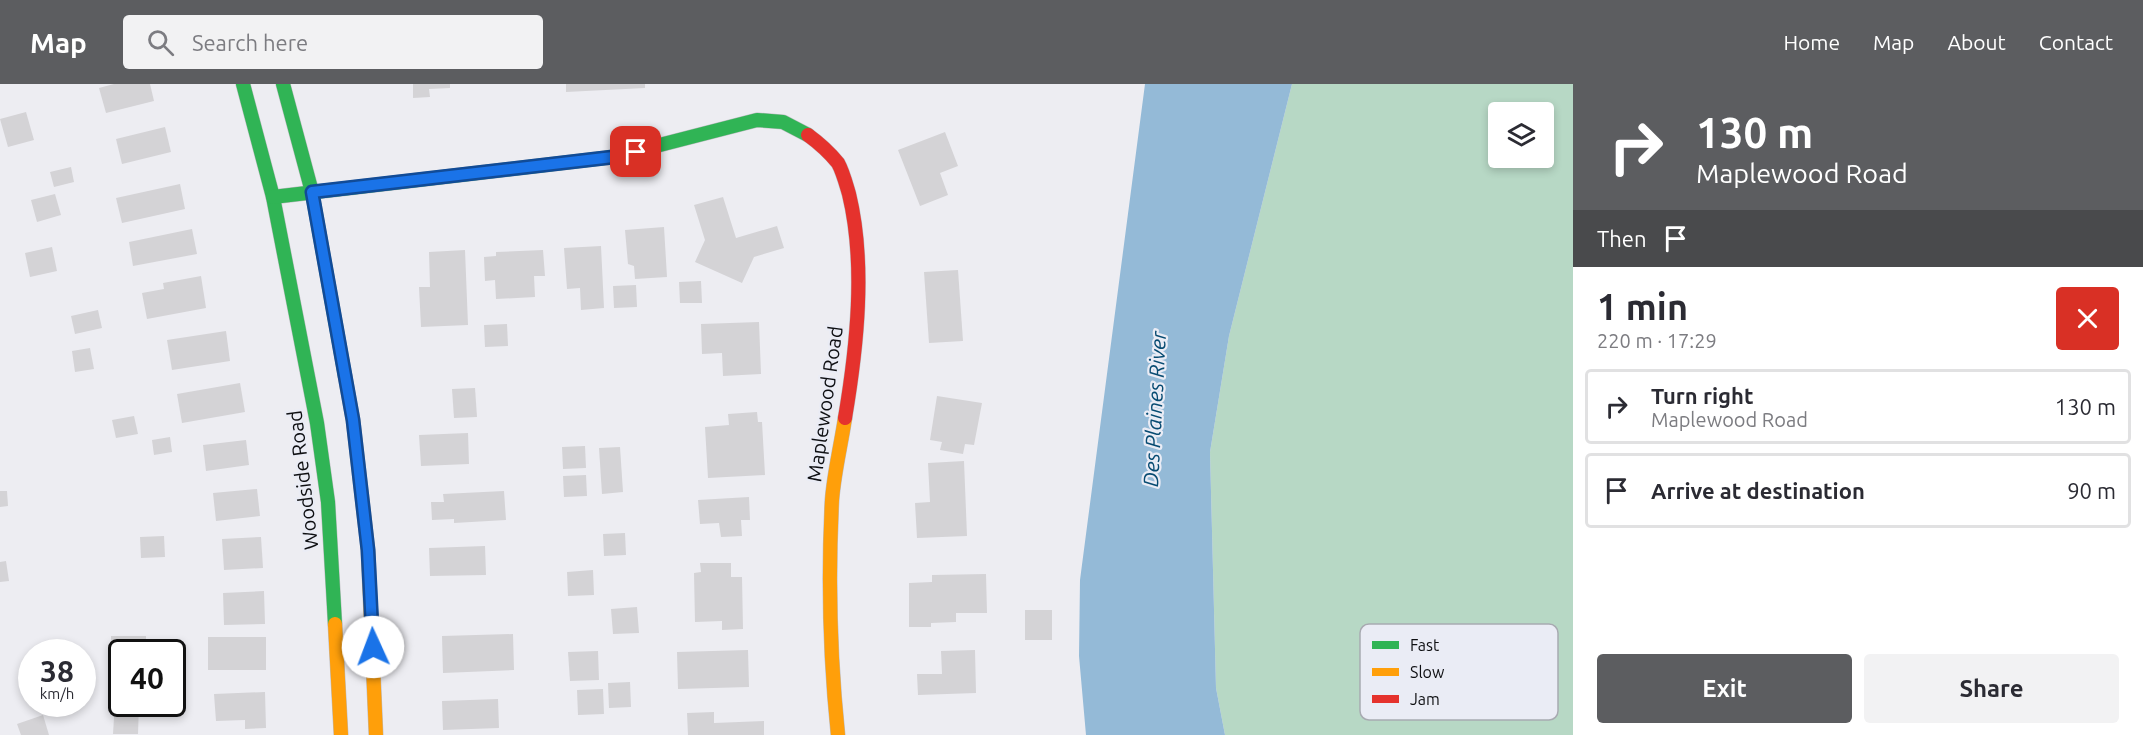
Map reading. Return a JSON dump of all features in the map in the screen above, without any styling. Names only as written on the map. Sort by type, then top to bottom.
[{"type":"street","name":"Woodside Road","points":[[243,84],[273,197],[317,423],[328,502],[341,735]]},
{"type":"street","points":[[283,84],[312,192],[339,337],[362,488],[368,550],[376,735]]},
{"type":"street","name":"Maplewood Road","points":[[273,197],[613,157],[757,120],[783,122],[823,146],[839,165],[847,187],[854,215],[858,250],[855,357],[832,498],[831,617],[838,735]]},
{"type":"green space","points":[[1292,84],[1573,84],[1573,735],[1225,735],[1216,688],[1210,452],[1229,336]]},
{"type":"water","name":"Des Plaines River","points":[[1145,84],[1292,84],[1229,336],[1210,452],[1216,688],[1225,735],[1086,735],[1079,656],[1080,580]]},
{"type":"building","points":[[114,84],[150,84],[154,101],[106,113],[99,88]]},
{"type":"building","points":[[413,84],[450,84],[450,88],[429,89],[430,97],[413,98]]},
{"type":"building","points":[[566,84],[645,84],[645,88],[566,92]]},
{"type":"building","points":[[26,112],[34,140],[8,147],[0,119]]},
{"type":"building","points":[[165,127],[171,152],[122,164],[116,139]]},
{"type":"building","points":[[945,132],[958,166],[940,173],[948,195],[920,206],[898,150]]},
{"type":"building","points":[[71,167],[74,182],[54,187],[50,172]]},
{"type":"building","points":[[180,184],[185,209],[122,223],[116,198]]},
{"type":"building","points":[[55,194],[61,215],[37,222],[31,200]]},
{"type":"building","points":[[723,197],[736,238],[777,226],[784,248],[754,257],[742,283],[695,262],[705,240],[694,205]]},
{"type":"building","points":[[664,227],[667,277],[635,279],[634,266],[628,264],[625,230]]},
{"type":"building","points":[[192,229],[197,254],[133,266],[129,242]]},
{"type":"building","points":[[601,246],[604,308],[581,310],[580,288],[567,289],[564,248]]},
{"type":"building","points":[[52,247],[57,271],[30,277],[25,253]]},
{"type":"building","points":[[465,250],[468,325],[421,327],[419,287],[430,287],[429,252]]},
{"type":"building","points":[[543,250],[545,276],[534,276],[535,297],[496,299],[495,280],[485,281],[484,257],[496,256],[496,252]]},
{"type":"building","points":[[958,270],[963,341],[929,343],[924,272]]},
{"type":"building","points":[[201,276],[206,308],[147,319],[142,293],[164,289],[163,283]]},
{"type":"building","points":[[701,281],[702,303],[680,303],[679,282]]},
{"type":"building","points":[[636,285],[637,307],[614,308],[613,286]]},
{"type":"building","points":[[98,310],[102,328],[75,334],[71,316]]},
{"type":"building","points":[[759,322],[761,374],[723,376],[722,353],[702,354],[701,324]]},
{"type":"building","points":[[507,324],[508,346],[485,347],[484,325]]},
{"type":"building","points":[[226,331],[230,361],[172,370],[167,340]]},
{"type":"building","points":[[90,348],[94,369],[75,372],[72,351]]},
{"type":"building","points":[[240,383],[245,412],[182,423],[177,394]]},
{"type":"building","points":[[475,388],[477,417],[454,418],[452,389]]},
{"type":"building","points":[[937,396],[982,403],[974,445],[965,444],[963,454],[940,450],[942,442],[930,440]]},
{"type":"building","points":[[757,412],[758,422],[762,422],[765,475],[708,478],[705,427],[729,425],[728,414]]},
{"type":"building","points":[[134,416],[138,434],[116,438],[112,420]]},
{"type":"building","points":[[468,433],[469,464],[421,466],[419,435]]},
{"type":"building","points":[[170,437],[172,452],[154,455],[152,440]]},
{"type":"building","points":[[246,440],[249,465],[206,471],[203,445]]},
{"type":"building","points":[[585,446],[586,468],[563,469],[562,447]]},
{"type":"building","points":[[620,447],[623,492],[602,494],[599,448]]},
{"type":"building","points":[[964,461],[967,536],[917,538],[915,503],[930,502],[928,463]]},
{"type":"building","points":[[586,475],[587,496],[564,497],[563,476]]},
{"type":"building","points":[[257,489],[260,516],[216,521],[213,493]]},
{"type":"building","points":[[0,491],[7,491],[8,506],[0,507]]},
{"type":"building","points":[[504,491],[506,520],[454,523],[454,519],[432,520],[431,502],[444,502],[443,494]]},
{"type":"building","points":[[749,497],[750,520],[741,520],[742,536],[721,537],[719,523],[700,524],[698,500]]},
{"type":"building","points":[[625,533],[626,555],[604,556],[603,534]]},
{"type":"building","points":[[164,536],[165,557],[141,558],[140,537]]},
{"type":"building","points":[[261,537],[263,568],[224,570],[222,539]]},
{"type":"building","points":[[485,546],[486,575],[430,576],[429,548]]},
{"type":"building","points":[[6,561],[9,581],[0,582],[0,562]]},
{"type":"building","points":[[700,563],[731,563],[731,577],[742,577],[743,629],[722,630],[722,621],[695,622],[694,573],[701,572]]},
{"type":"building","points":[[593,570],[594,595],[568,596],[567,572]]},
{"type":"building","points":[[986,574],[987,613],[956,613],[956,622],[931,623],[931,627],[909,627],[909,583],[932,582],[932,575]]},
{"type":"building","points":[[264,591],[265,624],[224,625],[223,593]]},
{"type":"building","points":[[637,607],[639,633],[613,634],[611,609]]},
{"type":"building","points":[[1025,610],[1052,610],[1052,640],[1025,640]]},
{"type":"building","points":[[513,634],[514,670],[443,673],[442,636]]},
{"type":"building","points":[[111,636],[146,636],[146,639],[111,639]]},
{"type":"building","points":[[208,637],[266,637],[266,670],[208,670]]},
{"type":"building","points":[[748,650],[749,687],[678,689],[677,652]]},
{"type":"building","points":[[975,650],[976,693],[918,695],[917,674],[942,674],[941,651]]},
{"type":"building","points":[[598,651],[599,680],[570,681],[568,652]]},
{"type":"building","points":[[630,682],[631,707],[609,708],[608,683]]},
{"type":"building","points":[[603,689],[604,714],[578,715],[577,690]]},
{"type":"building","points":[[265,692],[266,728],[245,729],[245,720],[216,721],[214,694]]},
{"type":"building","points":[[498,699],[499,728],[443,730],[442,701]]},
{"type":"building","points":[[714,712],[714,723],[764,721],[764,735],[688,735],[687,713]]},
{"type":"building","points":[[44,717],[49,735],[21,735],[17,724]]},
{"type":"building","points":[[114,717],[139,717],[138,734],[113,734]]},
{"type":"traffic: fast","points":[[243,84],[273,197],[317,423],[328,502],[335,624]]},
{"type":"traffic: fast","points":[[283,84],[312,192],[345,376]]},
{"type":"traffic: fast","points":[[273,197],[613,157],[757,120],[783,122],[808,135]]},
{"type":"traffic: slow","points":[[345,376],[353,420],[368,550],[376,735]]},
{"type":"traffic: slow","points":[[838,735],[830,618],[830,558],[833,490],[845,418]]},
{"type":"traffic: slow","points":[[335,624],[341,735]]},
{"type":"traffic: jam","points":[[808,135],[838,163],[849,194],[854,221],[858,306],[845,418]]},
{"type":"route","points":[[373,647],[368,550],[353,420],[312,192],[613,157],[636,152]]}]
